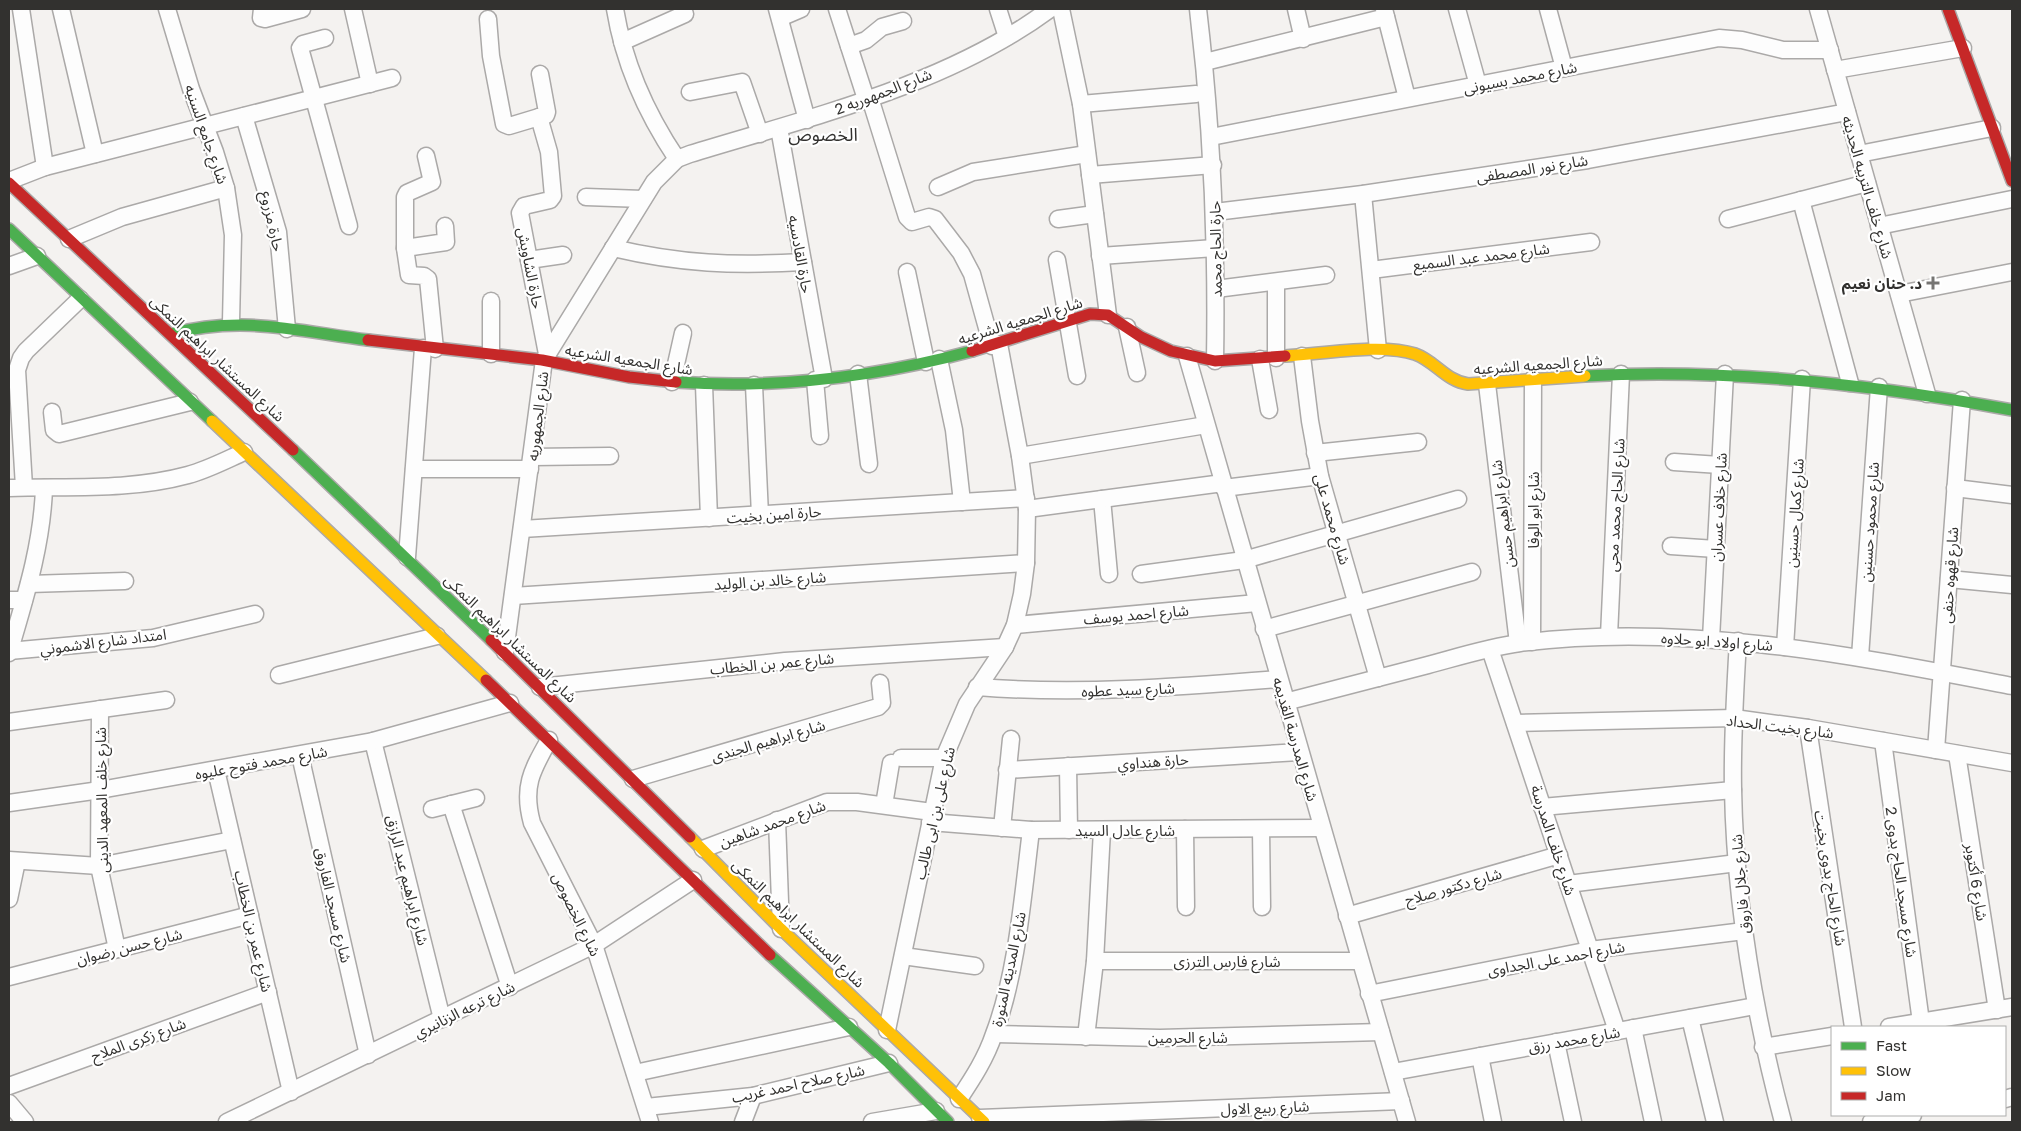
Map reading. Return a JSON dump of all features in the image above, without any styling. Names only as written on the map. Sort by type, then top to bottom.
[{"type":"main road","points":[[1948,9],[2012,181]]},
{"type":"main road","name":"شارع المستشار ابراهيم النمكى","points":[[9,182],[505,652],[703,849],[772,939],[849,1027],[889,1063],[948,1122]]},
{"type":"main road","name":"شارع المستشار ابراهيم النمكى","points":[[9,230],[80,300],[244,452],[437,636],[510,702],[693,880],[772,939],[887,1030],[982,1120]]},
{"type":"main road","name":"شارع الجمعيه الشرعيه","points":[[170,334],[197,326],[231,322],[429,348],[546,357],[608,374],[672,382],[704,385],[754,385],[820,380],[932,361],[995,345],[1090,314],[1108,315],[1156,344],[1187,356],[1215,361],[1391,349],[1416,354],[1429,361],[1448,378],[1458,383],[1487,384],[1621,374],[1724,374],[1802,378],[1850,383],[1927,394],[2012,410]]},
{"type":"street","points":[[21,9],[45,167]]},
{"type":"street","points":[[61,9],[95,154]]},
{"type":"street","name":"شارع جامع السنيه","points":[[167,9],[226,188],[233,235],[231,322]]},
{"type":"street","points":[[262,9],[261,18],[265,19],[302,9]]},
{"type":"street","points":[[353,9],[370,84]]},
{"type":"street","points":[[614,9],[622,42],[642,99],[658,130],[677,159]]},
{"type":"street","points":[[801,9],[778,14],[807,120]]},
{"type":"street","points":[[837,9],[868,99]]},
{"type":"street","points":[[998,9],[1006,37]]},
{"type":"street","name":"شارع الجمهوريه 2","points":[[677,159],[807,120],[868,99],[950,64],[1006,37],[1050,9]]},
{"type":"street","points":[[1062,9],[1081,104],[1108,315]]},
{"type":"street","name":"حارة الحاج محمد","points":[[1198,9],[1205,62],[1215,212],[1215,361]]},
{"type":"street","points":[[1296,9],[1303,39]]},
{"type":"street","points":[[1457,9],[1478,85]]},
{"type":"street","points":[[1548,9],[1564,68]]},
{"type":"street","name":"شارع خلف التربيه الحديثه","points":[[1818,9],[1927,394]]},
{"type":"street","points":[[1205,62],[1303,39],[1385,13],[1407,98]]},
{"type":"street","points":[[622,42],[686,14]]},
{"type":"street","points":[[488,19],[491,56],[504,124],[508,126],[546,115],[540,74]]},
{"type":"street","points":[[849,46],[866,40],[882,27],[903,21]]},
{"type":"street","points":[[325,38],[300,47],[349,226]]},
{"type":"street","name":"شارع محمد بسيونى","points":[[1211,137],[1720,38],[1742,40],[1783,50],[1830,50]]},
{"type":"street","points":[[1835,70],[1963,48]]},
{"type":"street","points":[[9,182],[45,167],[392,78]]},
{"type":"street","points":[[690,92],[742,82],[760,134]]},
{"type":"street","points":[[1081,104],[1196,94]]},
{"type":"street","name":"شارع على بن ابى طالب","points":[[868,99],[907,217],[914,222],[933,218],[960,253],[976,285],[995,345],[1020,456],[1027,504],[1026,563],[1015,624],[1005,647],[958,721],[944,758],[887,1030]]},
{"type":"street","name":"شارع نور المصطفى","points":[[1215,212],[1362,194],[1588,160],[1847,112]]},
{"type":"street","name":"حارة مزروع","points":[[244,116],[278,232],[286,329]]},
{"type":"street","name":"حارة الشاويش","points":[[538,117],[549,152],[553,196],[550,200],[524,206],[520,211],[546,357]]},
{"type":"street","name":"حارة القادسيه","points":[[779,128],[803,262],[820,380],[820,436]]},
{"type":"street","points":[[1859,154],[1992,128]]},
{"type":"street","points":[[938,186],[973,172],[1087,154]]},
{"type":"street","points":[[407,558],[414,469],[429,348],[428,279],[424,276],[409,275],[405,248],[404,198],[407,193],[431,183],[426,156]]},
{"type":"street","name":"شارع الجمهوريه","points":[[505,652],[546,357],[643,199],[664,170],[677,159]]},
{"type":"street","points":[[1090,175],[1212,165]]},
{"type":"street","points":[[1728,219],[1867,183]]},
{"type":"street","points":[[69,239],[122,217],[226,188]]},
{"type":"street","points":[[1362,194],[1378,350]]},
{"type":"street","points":[[586,197],[643,199]]},
{"type":"street","points":[[1879,226],[2012,199]]},
{"type":"street","points":[[1801,200],[1850,383]]},
{"type":"street","points":[[1058,221],[1095,214]]},
{"type":"street","points":[[405,248],[446,242],[445,226]]},
{"type":"street","name":"شارع محمد عبد السميع","points":[[1371,270],[1591,242]]},
{"type":"street","points":[[613,248],[657,258],[693,263],[730,265],[803,262]]},
{"type":"street","points":[[1100,256],[1215,248]]},
{"type":"street","points":[[529,260],[563,255]]},
{"type":"street","points":[[9,266],[37,256]]},
{"type":"street","points":[[1057,260],[1077,376]]},
{"type":"street","points":[[908,272],[932,361],[954,430],[962,502]]},
{"type":"street","points":[[1898,294],[2012,272]]},
{"type":"street","points":[[1216,289],[1326,275]]},
{"type":"street","points":[[1276,282],[1276,358]]},
{"type":"street","points":[[80,300],[15,359],[17,370],[17,488],[92,488],[141,484],[188,475],[244,452]]},
{"type":"street","points":[[491,301],[491,354]]},
{"type":"street","points":[[1127,327],[1137,373]]},
{"type":"street","points":[[672,382],[683,333]]},
{"type":"street","name":"شارع المدرسة القديمه","points":[[1187,356],[1299,752],[1407,1122]]},
{"type":"street","name":"شارع محمد على","points":[[1302,356],[1315,453],[1320,476],[1378,678]]},
{"type":"street","points":[[1260,359],[1269,410]]},
{"type":"street","points":[[858,374],[869,464]]},
{"type":"street","name":"شارع الحاج محمد محى","points":[[1609,636],[1621,374]]},
{"type":"street","name":"شارع خلاف عسران","points":[[1712,639],[1724,374]]},
{"type":"street","name":"شارع كمال حسنين","points":[[1785,646],[1802,378]]},
{"type":"street","name":"شارع ابو الوفا","points":[[1525,642],[1534,379]]},
{"type":"street","name":"شارع ابراهيم حسن","points":[[1487,384],[1525,642]]},
{"type":"street","points":[[704,385],[709,518]]},
{"type":"street","points":[[754,385],[760,515]]},
{"type":"street","name":"شارع محمود حسنين","points":[[1860,657],[1879,387]]},
{"type":"street","name":"شارع قهوه حنفى","points":[[1936,750],[1962,400]]},
{"type":"street","points":[[52,412],[54,430],[59,434],[190,402]]},
{"type":"street","points":[[1020,456],[1206,425]]},
{"type":"street","points":[[1315,453],[1418,442]]},
{"type":"street","points":[[414,469],[531,463],[610,456]]},
{"type":"street","points":[[1674,462],[1720,465]]},
{"type":"street","name":"حارة امين بخيت","points":[[522,530],[962,502],[1027,504],[1102,499],[1320,476]]},
{"type":"street","points":[[9,652],[21,595],[40,537],[44,488]]},
{"type":"street","points":[[1955,488],[2012,495]]},
{"type":"street","points":[[1102,499],[1109,574]]},
{"type":"street","points":[[1141,574],[1244,560],[1458,499]]},
{"type":"street","points":[[1671,546],[1716,549]]},
{"type":"street","name":"شارع خالد بن الوليد","points":[[513,596],[1026,563]]},
{"type":"street","points":[[1264,629],[1472,572]]},
{"type":"street","points":[[1949,579],[2012,585]]},
{"type":"street","points":[[21,595],[125,581]]},
{"type":"street","name":"شارع احمد يوسف","points":[[1015,624],[1257,604]]},
{"type":"street","name":"امتداد شارع الاشموني","points":[[9,652],[153,638],[255,614]]},
{"type":"street","points":[[279,675],[437,636]]},
{"type":"street","name":"شارع اولاد ابو حلاوه","points":[[1285,702],[1490,649],[1525,642],[1609,636],[1712,639],[1785,646],[1860,657],[2012,686]]},
{"type":"street","name":"شارع جلال فاروق","points":[[1738,641],[1733,790],[1737,864],[1755,1006],[1763,1047],[1783,1122]]},
{"type":"street","name":"شارع عمر بن الخطاب","points":[[540,687],[794,660],[1005,647]]},
{"type":"street","name":"شارع خلف المدرسة","points":[[1490,649],[1617,1031]]},
{"type":"street","name":"شارع سيد عطوه","points":[[978,687],[1027,691],[1112,691],[1279,679]]},
{"type":"street","name":"شارع ابراهيم الجندى","points":[[633,779],[878,708],[882,703],[880,682]]},
{"type":"street","points":[[9,722],[166,700]]},
{"type":"street","name":"شارع محمد فتوح عليوه","points":[[9,803],[100,790],[373,741],[510,702]]},
{"type":"street","name":"شارع خلف المعهد الدينى","points":[[100,709],[99,866],[117,949]]},
{"type":"street","name":"شارع بخيت الحداد","points":[[1515,723],[1734,718],[1808,728],[2012,763]]},
{"type":"street","name":"شارع الحاج بدوى بخيت","points":[[1808,728],[1853,1026]]},
{"type":"street","points":[[1002,828],[1011,739]]},
{"type":"street","name":"شارع الخصوص","points":[[549,740],[533,768],[529,782],[528,809],[538,835],[594,945],[648,1114]]},
{"type":"street","name":"شارع ابراهيم عبد الرازق","points":[[373,741],[442,1019]]},
{"type":"street","name":"شارع مسجد الحاج بدوى 2","points":[[1883,741],[1921,1022]]},
{"type":"street","name":"حارة هنداوي","points":[[1007,770],[1299,752]]},
{"type":"street","name":"شارع 6 أكتوبر","points":[[1957,754],[2005,1009]]},
{"type":"street","name":"شارع مسجد الفاروق","points":[[300,755],[368,1055]]},
{"type":"street","points":[[884,805],[896,761],[944,758]]},
{"type":"street","points":[[1068,766],[1068,830]]},
{"type":"street","name":"شارع عمر بن الخطاب","points":[[216,770],[291,1092]]},
{"type":"street","points":[[1542,807],[1733,790]]},
{"type":"street","points":[[432,810],[476,798]]},
{"type":"street","name":"شارع محمد شاهين","points":[[703,849],[827,802],[842,801],[884,805],[931,817]]},
{"type":"street","points":[[451,804],[510,986]]},
{"type":"street","name":"شارع عادل السيد","points":[[931,817],[1002,828],[1031,830],[1321,828]]},
{"type":"street","points":[[772,939],[777,820]]},
{"type":"street","points":[[1185,829],[1186,907]]},
{"type":"street","points":[[1261,829],[1262,907]]},
{"type":"street","name":"شارع المدينه المنورة","points":[[959,1098],[975,1076],[995,1034],[1008,983],[1031,830]]},
{"type":"street","points":[[1086,1037],[1095,961],[1102,830]]},
{"type":"street","points":[[9,899],[13,860],[99,866],[232,840]]},
{"type":"street","name":"شارع دكتور صلاح","points":[[1347,916],[1559,855]]},
{"type":"street","points":[[1568,884],[1737,864]]},
{"type":"street","name":"شارع ترعه الزنانيري","points":[[227,1122],[594,945],[693,880]]},
{"type":"street","name":"شارع حسن رضوان","points":[[9,977],[250,915]]},
{"type":"street","name":"شارع احمد على الجداوى","points":[[1369,994],[1590,950],[1744,931]]},
{"type":"street","points":[[903,956],[975,966]]},
{"type":"street","name":"شارع فارس الترزى","points":[[1095,961],[1360,961]]},
{"type":"street","name":"شارع زكرى الملاح","points":[[9,1086],[268,992]]},
{"type":"street","name":"شارع محمد رزق","points":[[1393,1072],[1755,1006]]},
{"type":"street","points":[[1895,1026],[2005,1009]]},
{"type":"street","points":[[1690,1018],[1715,1122]]},
{"type":"street","points":[[635,1073],[849,1027]]},
{"type":"street","points":[[1633,1028],[1653,1122]]},
{"type":"street","name":"شارع الحرمين","points":[[995,1034],[1086,1037],[1234,1037],[1381,1032]]},
{"type":"street","points":[[1763,1047],[1831,1036]]},
{"type":"street","points":[[1556,1042],[1573,1122]]},
{"type":"street","points":[[1480,1056],[1494,1122]]},
{"type":"street","name":"شارع صلاح احمد غريب","points":[[648,1114],[753,1096],[889,1063]]},
{"type":"street","points":[[743,1122],[753,1096]]},
{"type":"street","name":"شارع ربيع الاول","points":[[982,1120],[1401,1101]]},
{"type":"street","points":[[9,1103],[25,1122]]},
{"type":"street","points":[[872,1122],[936,1111]]},
{"type":"street","points":[[1871,1122],[1907,1116]]},
{"type":"traffic: fast","points":[[9,229],[212,421]]},
{"type":"traffic: fast","points":[[171,334],[197,328],[246,325],[293,329],[368,340]]},
{"type":"traffic: fast","points":[[676,382],[751,384],[825,379],[899,368],[972,351]]},
{"type":"traffic: fast","points":[[1585,376],[1692,374],[1800,380],[1906,393],[2012,410]]},
{"type":"traffic: fast","points":[[293,450],[491,640]]},
{"type":"traffic: fast","points":[[770,955],[889,1063],[948,1122]]},
{"type":"traffic: slow","points":[[1285,356],[1369,349],[1401,351],[1422,357],[1453,379],[1468,384],[1585,376]]},
{"type":"traffic: slow","points":[[212,421],[486,680]]},
{"type":"traffic: slow","points":[[690,837],[781,929],[984,1122]]},
{"type":"traffic: jam","points":[[1948,9],[2012,181]]},
{"type":"traffic: jam","points":[[9,183],[293,450]]},
{"type":"traffic: jam","points":[[972,351],[1090,314],[1108,315],[1141,337],[1171,351],[1215,361],[1285,356]]},
{"type":"traffic: jam","points":[[368,340],[542,360],[629,377],[676,382]]},
{"type":"traffic: jam","points":[[491,640],[690,837]]},
{"type":"traffic: jam","points":[[486,680],[770,955]]},
{"type":"place","name":"د. حنان نعيم","points":[[1933,283]]},
{"type":"district","name":"الخصوص","points":[[823,134]]}]
